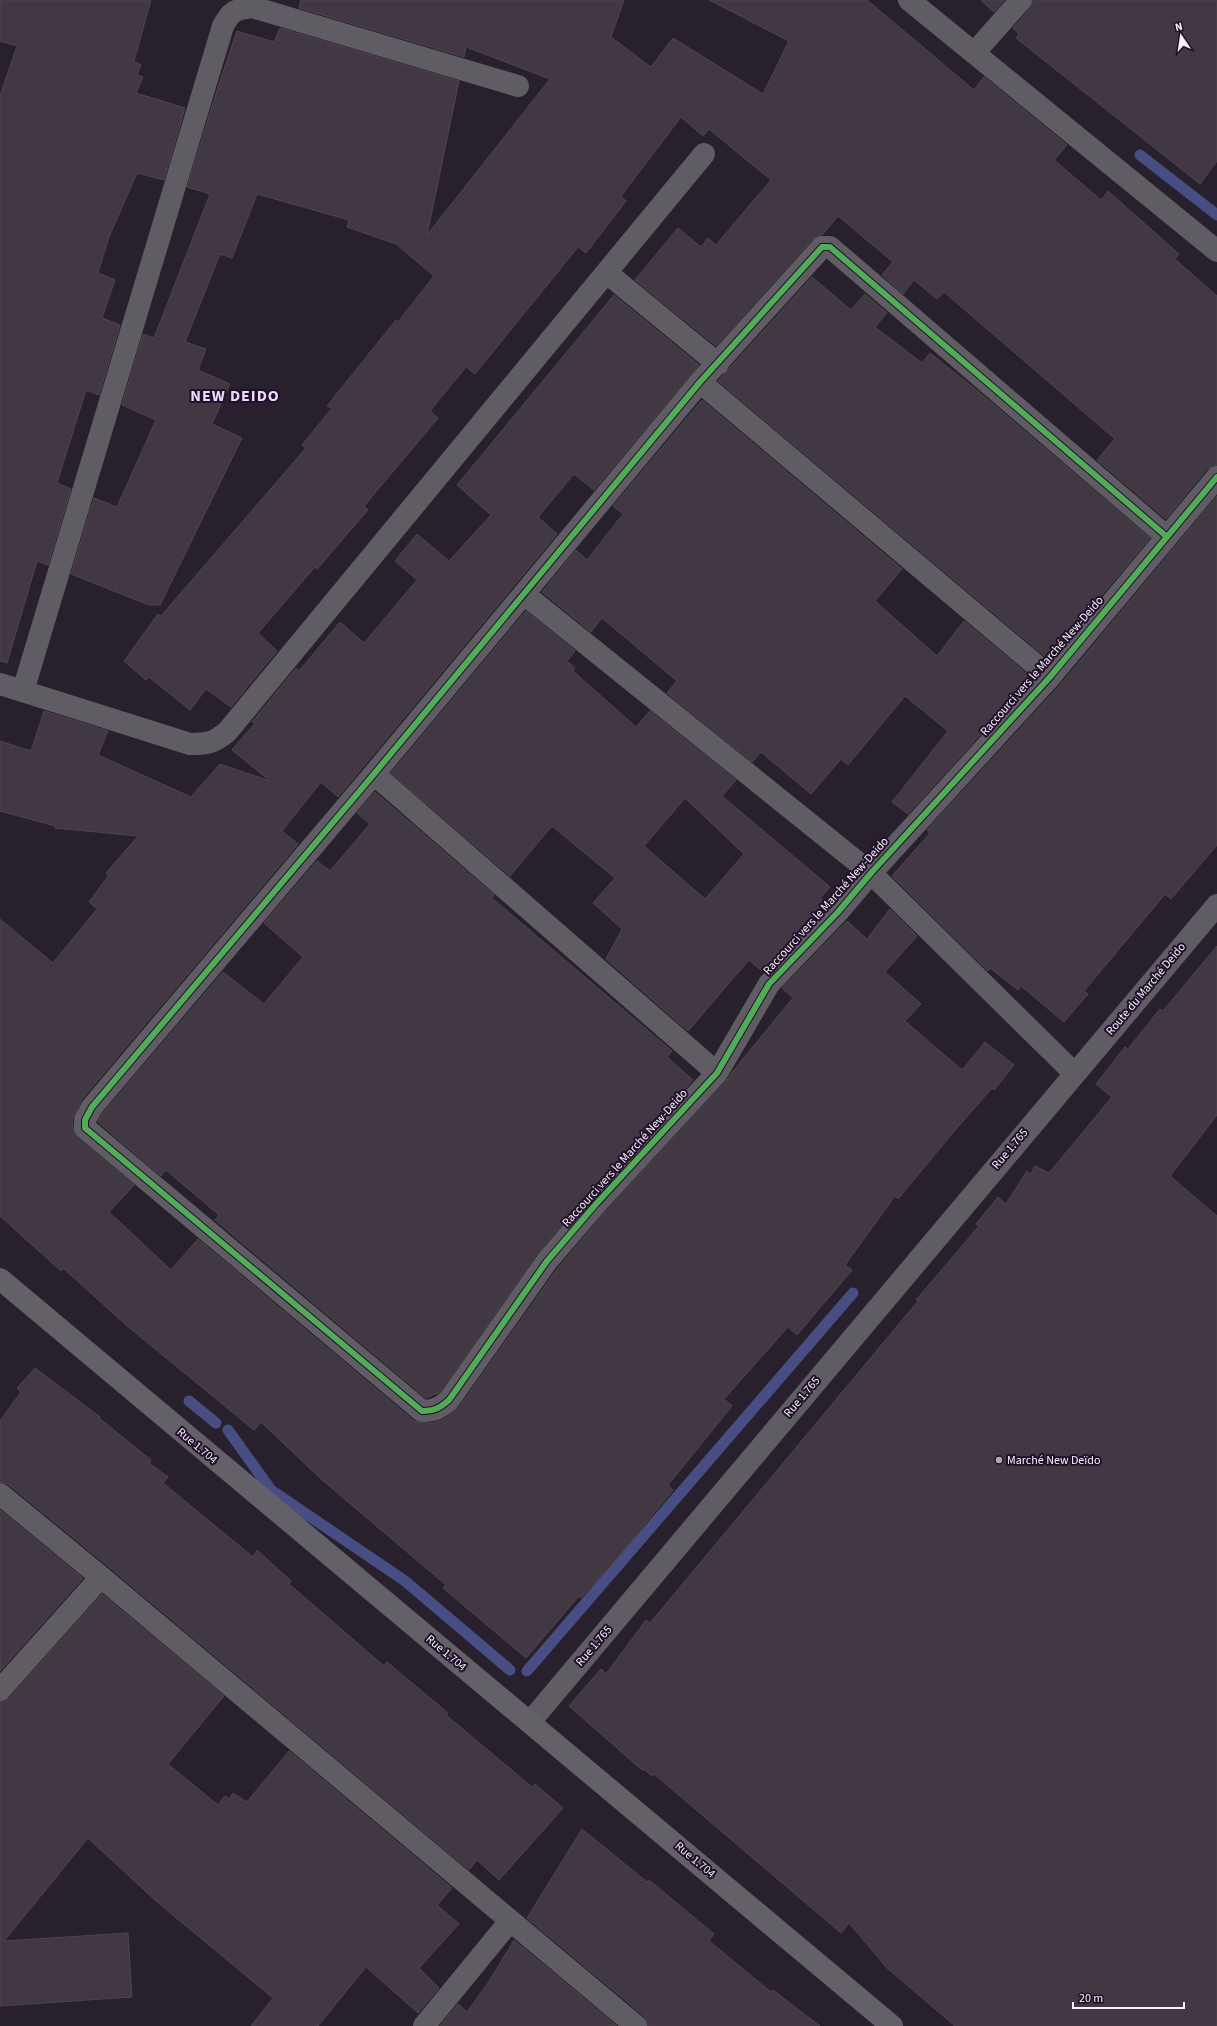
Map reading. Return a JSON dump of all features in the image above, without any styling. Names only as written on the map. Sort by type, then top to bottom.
[{"type":"street","points":[[909,0],[975,52],[1217,251]]},
{"type":"street","points":[[975,52],[1021,0]]},
{"type":"street","points":[[23,691],[223,26],[229,14],[238,9],[252,7],[518,86]]},
{"type":"street","points":[[0,684],[190,744],[208,744],[217,740],[227,732],[704,154]]},
{"type":"street","points":[[718,1073],[374,774],[700,382],[718,364],[820,250],[822,248],[830,247],[1166,536]]},
{"type":"street","points":[[607,273],[718,364]]},
{"type":"street","points":[[700,382],[1050,677]]},
{"type":"street","name":"Raccourci vers le Marché New-Deido","points":[[374,774],[92,1107],[85,1120],[85,1128],[422,1411],[432,1411],[449,1400],[547,1261],[596,1204],[718,1073],[769,984],[838,912],[871,873],[1050,677],[1166,536],[1217,477]]},
{"type":"street","points":[[524,594],[871,873],[1074,1073]]},
{"type":"street","name":"Route du Marché Deido","points":[[1074,1073],[1217,904]]},
{"type":"street","name":"Rue 1.765","points":[[530,1722],[1074,1073]]},
{"type":"street","name":"Rue 1.704","points":[[0,1279],[246,1487],[530,1722],[892,2026]]},
{"type":"street","points":[[0,1494],[636,2026]]},
{"type":"street","points":[[0,1690],[100,1577]]},
{"type":"street","points":[[424,2026],[510,1921]]},
{"type":"building","points":[[0,0],[151,0],[134,61],[141,65],[137,75],[143,77],[136,93],[185,108],[164,180],[137,173],[109,237],[98,273],[115,280],[102,318],[120,325],[99,395],[86,390],[57,483],[71,489],[48,565],[37,561],[7,663],[0,661],[0,96],[17,46],[0,41]]},
{"type":"building","points":[[301,0],[624,0],[611,37],[651,67],[673,38],[763,94],[789,41],[709,0],[867,0],[974,90],[984,77],[1067,145],[1054,160],[1101,200],[1108,191],[1179,254],[1175,259],[1217,296],[1217,465],[1207,469],[1166,519],[1097,460],[1115,439],[944,292],[937,299],[914,280],[903,294],[882,275],[893,262],[838,216],[822,235],[813,239],[716,346],[635,280],[678,228],[701,247],[708,238],[716,245],[771,180],[709,129],[703,136],[681,117],[621,196],[626,201],[586,253],[578,247],[475,374],[466,367],[430,411],[438,418],[364,506],[368,510],[317,569],[315,567],[258,633],[277,651],[231,707],[206,689],[190,710],[149,677],[146,680],[124,661],[158,614],[161,616],[306,448],[302,445],[332,408],[327,406],[396,320],[398,322],[434,276],[396,244],[347,227],[349,220],[257,194],[232,258],[220,254],[185,342],[206,349],[198,370],[230,384],[212,424],[242,438],[160,605],[149,605],[71,574],[94,498],[117,507],[156,420],[122,405],[143,334],[154,338],[210,194],[187,187],[237,31],[274,42],[280,28],[459,81],[427,235],[550,79],[466,47],[464,57],[299,8]]},
{"type":"building","points":[[981,0],[1004,0],[994,12]]},
{"type":"building","points":[[1033,0],[1217,0],[1217,161],[1200,184],[1016,38],[1019,34],[1013,28],[1030,8]]},
{"type":"building","points":[[812,277],[851,310],[865,294],[887,313],[875,327],[922,363],[930,353],[979,392],[1150,538],[1048,659],[718,381]]},
{"type":"building","points":[[614,295],[699,365],[594,490],[574,474],[538,517],[557,534],[338,797],[321,782],[282,831],[298,844],[82,1099],[72,1120],[74,1133],[77,1137],[134,1185],[109,1212],[171,1270],[198,1239],[414,1421],[433,1423],[446,1418],[459,1407],[557,1269],[605,1212],[726,1081],[793,998],[782,988],[847,921],[867,939],[890,909],[917,936],[885,972],[921,1004],[905,1021],[962,1070],[985,1042],[1014,1065],[994,1090],[992,1088],[951,1135],[898,1199],[895,1196],[845,1265],[852,1270],[797,1335],[788,1327],[724,1399],[732,1406],[668,1485],[673,1490],[609,1568],[581,1598],[579,1596],[526,1658],[443,1588],[446,1585],[321,1479],[261,1422],[254,1430],[126,1325],[63,1268],[61,1271],[0,1216],[0,919],[53,963],[97,909],[89,902],[109,875],[106,873],[138,836],[55,828],[55,826],[0,811],[0,741],[31,751],[44,711],[108,731],[98,755],[191,797],[220,764],[270,781],[232,750],[255,723],[252,722],[296,668],[299,671],[340,622],[364,643],[417,580],[395,561],[417,534],[449,561],[491,515],[457,485]]},
{"type":"building","points":[[702,400],[902,569],[875,601],[937,656],[964,621],[1032,678],[908,814],[892,802],[948,731],[905,696],[848,765],[841,759],[811,794],[761,752],[752,762],[667,693],[677,681],[602,618],[591,632],[542,592],[576,550],[587,560],[623,514],[613,506]]},
{"type":"building","points":[[1217,496],[1217,845],[1171,899],[1165,894],[1084,991],[1088,994],[1064,1022],[1021,986],[1018,990],[990,968],[988,971],[892,876],[930,833],[927,830],[1060,685]]},
{"type":"building","points":[[526,611],[575,651],[567,661],[575,668],[573,671],[636,727],[650,711],[736,780],[722,796],[830,887],[820,898],[828,904],[763,972],[749,960],[688,1031],[606,959],[622,929],[593,903],[615,878],[552,826],[510,876],[391,773]],"holes":[[[685,798],[744,854],[705,899],[644,846]]]},
{"type":"building","points":[[375,792],[494,895],[492,898],[672,1051],[667,1057],[693,1080],[587,1196],[538,1253],[440,1392],[426,1398],[215,1220],[219,1215],[166,1170],[161,1176],[98,1122],[102,1114],[223,972],[264,1004],[303,957],[264,923],[317,861],[330,871],[370,824],[357,813]]},
{"type":"building","name":"Marché New Deïdo","points":[[1217,946],[1217,1115],[1170,1176],[1217,1216],[1217,2026],[955,2026],[887,1968],[849,1923],[841,1933],[654,1774],[652,1776],[645,1770],[642,1770],[569,1706],[601,1669],[606,1674],[646,1620],[650,1623],[918,1301],[916,1300],[979,1226],[976,1224],[998,1197],[1006,1204],[1027,1171],[1031,1174],[1035,1166],[1049,1173],[1112,1097],[1096,1084],[1125,1047],[1128,1049],[1160,1009],[1163,1011]]},
{"type":"building","points":[[35,1368],[100,1417],[99,1418],[151,1460],[149,1463],[168,1477],[163,1483],[253,1557],[257,1550],[291,1581],[289,1584],[384,1666],[387,1662],[448,1713],[446,1715],[532,1787],[535,1784],[563,1808],[499,1880],[477,1860],[469,1870],[109,1567],[8,1484],[0,1482],[0,1421],[21,1392],[17,1388]]},
{"type":"building","points":[[0,1510],[83,1578],[0,1671]]},
{"type":"building","points":[[102,1594],[224,1696],[168,1764],[218,1805],[225,1796],[229,1799],[233,1793],[247,1802],[289,1751],[452,1888],[437,1905],[459,1924],[419,1968],[439,1988],[418,2013],[366,1967],[318,2026],[251,2026],[273,1998],[157,1902],[88,1838],[4,1941],[128,1933],[132,1997],[0,2006],[0,1702],[9,1698]]},
{"type":"building","points":[[582,1829],[647,1882],[649,1880],[714,1934],[709,1941],[771,1992],[773,1990],[820,2026],[648,2026],[644,2016],[527,1918]]},
{"type":"building","points":[[514,1940],[617,2026],[440,2026],[458,2004],[467,2012],[488,1983]]},
{"type":"waterway","points":[[1140,155],[1217,215]]},
{"type":"waterway","points":[[527,1671],[853,1293]]},
{"type":"waterway","points":[[189,1401],[216,1423]]},
{"type":"waterway","points":[[228,1430],[271,1490],[405,1581],[510,1670]]},
{"type":"cycle path","points":[[1166,536],[830,247],[822,247],[700,382],[374,774],[92,1107],[85,1120],[85,1128],[422,1411],[433,1410],[440,1407],[449,1400],[547,1261],[596,1204],[717,1073],[769,984],[838,912],[871,873],[1050,677],[1217,477]]},
{"type":"place","name":"Marché New Deïdo","points":[[999,1460]]},
{"type":"district","name":"NEW DEIDO","points":[[235,396]]}]
